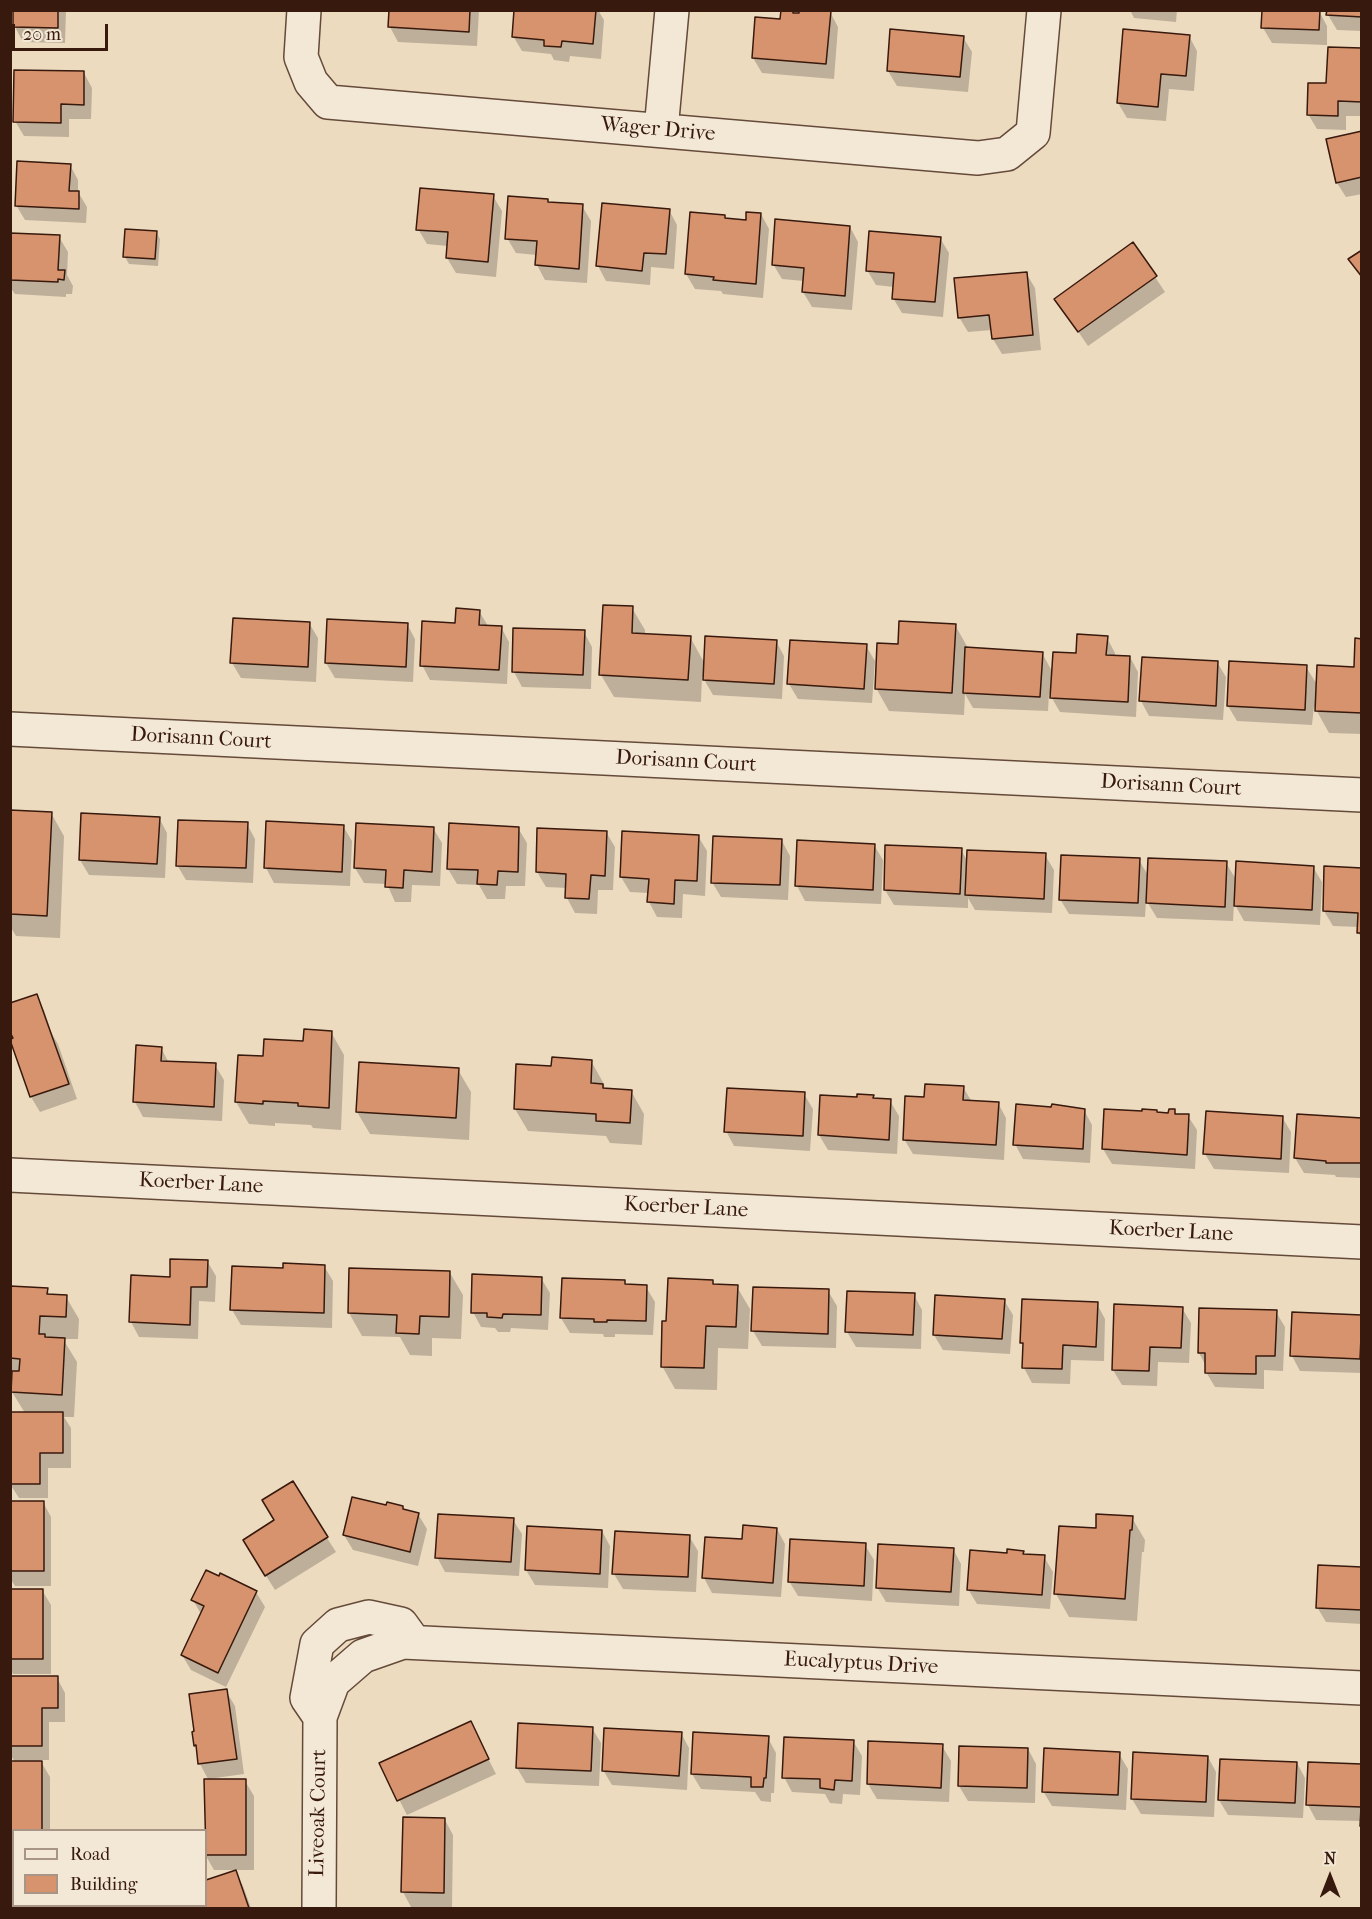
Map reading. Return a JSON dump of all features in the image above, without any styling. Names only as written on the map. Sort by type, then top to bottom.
[{"type":"street","name":"Wager Drive","points":[[304,10],[301,57],[311,82],[328,102],[978,158],[1007,154],[1033,133],[1044,10]]},
{"type":"street","points":[[661,130],[672,10]]},
{"type":"street","name":"Dorisann Court","points":[[10,729],[1362,795]]},
{"type":"street","name":"Koerber Lane","points":[[10,1175],[1362,1242]]},
{"type":"street","name":"Liveoak Court","points":[[320,1717],[307,1698],[310,1676],[317,1644],[338,1625],[369,1617],[401,1624],[414,1642]]},
{"type":"street","name":"Eucalyptus Drive","points":[[363,1656],[403,1642],[414,1642],[1362,1688]]},
{"type":"street","name":"Liveoak Court","points":[[319,1908],[320,1717],[333,1682],[363,1656]]},
{"type":"building","points":[[13,10],[58,10],[58,28],[13,27]]},
{"type":"building","points":[[389,10],[470,10],[469,32],[388,27]]},
{"type":"building","points":[[514,10],[596,10],[593,44],[562,41],[561,47],[544,46],[544,40],[512,37]]},
{"type":"building","points":[[781,10],[793,10],[793,13],[799,13],[799,10],[831,11],[826,64],[752,58],[755,17],[780,19]]},
{"type":"building","points":[[1262,10],[1320,10],[1319,30],[1261,28]]},
{"type":"building","points":[[1327,10],[1362,10],[1362,17],[1326,15]]},
{"type":"building","points":[[890,29],[964,36],[960,77],[887,71]]},
{"type":"building","points":[[1123,29],[1190,35],[1186,76],[1161,74],[1158,107],[1117,103]]},
{"type":"building","points":[[1328,47],[1362,48],[1362,102],[1338,101],[1338,116],[1307,115],[1308,83],[1326,83]]},
{"type":"building","points":[[14,70],[84,71],[84,105],[61,104],[61,123],[13,122]]},
{"type":"building","points":[[1362,131],[1362,177],[1336,183],[1326,139]]},
{"type":"building","points":[[17,161],[71,164],[69,191],[79,191],[79,209],[15,206]]},
{"type":"building","points":[[420,188],[494,194],[488,262],[446,258],[448,232],[416,230]]},
{"type":"building","points":[[508,196],[583,204],[579,269],[535,265],[537,241],[505,239]]},
{"type":"building","points":[[602,203],[670,209],[666,254],[644,253],[642,271],[596,266]]},
{"type":"building","points":[[690,212],[725,215],[725,218],[746,220],[746,212],[761,213],[756,284],[713,280],[714,277],[685,274]]},
{"type":"building","points":[[775,219],[850,226],[845,296],[802,292],[804,268],[772,265]]},
{"type":"building","points":[[125,229],[157,231],[155,259],[123,257]]},
{"type":"building","points":[[869,231],[941,237],[935,302],[892,299],[894,273],[866,271]]},
{"type":"building","points":[[10,233],[60,235],[58,270],[65,270],[64,280],[58,279],[58,282],[10,280]]},
{"type":"building","points":[[1133,242],[1157,276],[1078,332],[1054,299]]},
{"type":"building","points":[[1362,250],[1362,277],[1348,259]]},
{"type":"building","points":[[1027,272],[1033,335],[992,339],[989,315],[958,318],[954,278]]},
{"type":"building","points":[[603,605],[633,606],[632,633],[691,636],[688,680],[599,675]]},
{"type":"building","points":[[456,608],[480,610],[479,625],[502,626],[499,670],[420,666],[422,621],[455,623]]},
{"type":"building","points":[[233,618],[310,622],[308,667],[230,663]]},
{"type":"building","points":[[327,619],[408,623],[406,667],[325,663]]},
{"type":"building","points":[[899,621],[956,624],[952,693],[875,689],[877,643],[898,644]]},
{"type":"building","points":[[513,628],[585,630],[583,675],[512,672]]},
{"type":"building","points":[[1077,634],[1108,636],[1106,655],[1130,656],[1128,702],[1050,698],[1053,652],[1076,653]]},
{"type":"building","points":[[705,636],[777,640],[774,684],[703,680]]},
{"type":"building","points":[[1355,638],[1362,639],[1362,713],[1315,711],[1317,665],[1354,667]]},
{"type":"building","points":[[790,640],[867,644],[864,689],[787,684]]},
{"type":"building","points":[[965,647],[1043,652],[1040,697],[963,693]]},
{"type":"building","points":[[1142,657],[1218,661],[1216,706],[1139,701]]},
{"type":"building","points":[[1229,661],[1307,665],[1305,710],[1227,706]]},
{"type":"building","points":[[10,810],[52,812],[47,916],[10,914]]},
{"type":"building","points":[[81,813],[160,817],[157,864],[79,860]]},
{"type":"building","points":[[178,820],[248,822],[246,868],[176,866]]},
{"type":"building","points":[[266,821],[344,825],[342,872],[264,868]]},
{"type":"building","points":[[356,823],[434,827],[432,872],[404,870],[403,888],[385,887],[386,870],[354,868]]},
{"type":"building","points":[[449,823],[519,827],[518,872],[498,871],[497,885],[477,884],[478,870],[447,869]]},
{"type":"building","points":[[537,828],[607,831],[605,876],[591,875],[589,899],[565,898],[566,874],[536,872]]},
{"type":"building","points":[[622,831],[699,835],[697,881],[675,880],[674,904],[647,902],[649,879],[620,877]]},
{"type":"building","points":[[713,836],[782,839],[780,885],[711,883]]},
{"type":"building","points":[[797,840],[875,844],[873,890],[795,886]]},
{"type":"building","points":[[885,845],[962,848],[960,894],[884,890]]},
{"type":"building","points":[[967,850],[1046,853],[1044,899],[965,895]]},
{"type":"building","points":[[1061,855],[1140,858],[1138,903],[1059,900]]},
{"type":"building","points":[[1148,858],[1227,861],[1225,907],[1146,903]]},
{"type":"building","points":[[1236,861],[1314,866],[1312,910],[1234,906]]},
{"type":"building","points":[[1324,866],[1362,868],[1362,933],[1357,933],[1358,913],[1323,911]]},
{"type":"building","points":[[37,994],[69,1084],[30,1097],[10,1040],[13,1038],[10,1032],[10,1003]]},
{"type":"building","points":[[304,1029],[332,1031],[329,1108],[298,1106],[298,1103],[235,1102],[238,1055],[263,1056],[264,1039],[303,1041]]},
{"type":"building","points":[[136,1045],[162,1047],[161,1061],[216,1063],[214,1107],[133,1102]]},
{"type":"building","points":[[552,1057],[592,1060],[591,1083],[603,1084],[603,1088],[632,1090],[630,1123],[596,1121],[596,1114],[514,1109],[516,1064],[551,1066]]},
{"type":"building","points":[[359,1062],[459,1068],[456,1118],[356,1112]]},
{"type":"building","points":[[925,1084],[964,1086],[963,1100],[999,1102],[996,1145],[903,1140],[905,1096],[924,1097]]},
{"type":"building","points":[[727,1088],[805,1092],[803,1136],[724,1132]]},
{"type":"building","points":[[857,1094],[891,1099],[889,1140],[818,1135],[820,1095],[857,1097]]},
{"type":"building","points":[[1016,1104],[1051,1107],[1052,1104],[1085,1109],[1083,1149],[1013,1145]]},
{"type":"building","points":[[1104,1109],[1142,1111],[1142,1109],[1168,1113],[1169,1109],[1175,1109],[1175,1114],[1189,1114],[1187,1155],[1102,1149]]},
{"type":"building","points":[[1206,1111],[1283,1116],[1281,1159],[1203,1154]]},
{"type":"building","points":[[1297,1114],[1362,1118],[1362,1163],[1326,1163],[1326,1161],[1294,1158]]},
{"type":"building","points":[[170,1259],[208,1260],[207,1287],[191,1287],[190,1325],[129,1322],[131,1275],[170,1277]]},
{"type":"building","points":[[283,1263],[325,1265],[324,1313],[230,1310],[232,1266],[283,1268]]},
{"type":"building","points":[[349,1268],[450,1271],[449,1317],[420,1316],[419,1334],[396,1333],[397,1315],[348,1313]]},
{"type":"building","points":[[472,1274],[542,1277],[541,1315],[503,1314],[502,1318],[487,1317],[487,1313],[471,1313]]},
{"type":"building","points":[[562,1278],[625,1280],[625,1284],[647,1285],[646,1321],[594,1322],[594,1319],[560,1318]]},
{"type":"building","points":[[668,1278],[713,1280],[713,1284],[738,1285],[736,1327],[706,1326],[704,1368],[661,1367],[662,1321],[666,1321]]},
{"type":"building","points":[[10,1286],[48,1288],[47,1294],[67,1295],[66,1317],[40,1316],[39,1334],[45,1334],[45,1337],[65,1338],[62,1395],[11,1392],[12,1371],[19,1371],[20,1359],[10,1358]]},
{"type":"building","points":[[753,1287],[829,1289],[828,1334],[751,1331]]},
{"type":"building","points":[[847,1291],[915,1293],[913,1335],[845,1332]]},
{"type":"building","points":[[935,1295],[1005,1299],[1002,1339],[933,1335]]},
{"type":"building","points":[[1022,1299],[1098,1302],[1096,1347],[1063,1345],[1062,1369],[1022,1368],[1023,1343],[1020,1343]]},
{"type":"building","points":[[1114,1304],[1183,1307],[1181,1348],[1150,1347],[1149,1371],[1112,1370]]},
{"type":"building","points":[[1199,1308],[1277,1310],[1275,1356],[1256,1356],[1256,1374],[1205,1373],[1205,1353],[1198,1353]]},
{"type":"building","points":[[1292,1312],[1362,1315],[1360,1359],[1290,1356]]},
{"type":"building","points":[[10,1412],[63,1412],[63,1453],[40,1453],[40,1484],[10,1484]]},
{"type":"building","points":[[293,1481],[328,1537],[265,1576],[243,1540],[274,1520],[262,1500]]},
{"type":"building","points":[[352,1497],[386,1505],[387,1502],[419,1513],[410,1552],[343,1535]]},
{"type":"building","points":[[10,1501],[44,1501],[44,1571],[10,1571]]},
{"type":"building","points":[[438,1514],[514,1518],[511,1562],[435,1558]]},
{"type":"building","points":[[1096,1514],[1133,1516],[1125,1599],[1054,1594],[1059,1526],[1096,1528]]},
{"type":"building","points":[[743,1525],[777,1528],[773,1583],[702,1578],[705,1537],[742,1539]]},
{"type":"building","points":[[527,1526],[602,1530],[600,1574],[525,1570]]},
{"type":"building","points":[[615,1531],[690,1535],[688,1577],[612,1574]]},
{"type":"building","points":[[790,1539],[866,1543],[864,1586],[788,1582]]},
{"type":"building","points":[[878,1544],[954,1548],[951,1592],[876,1588]]},
{"type":"building","points":[[1007,1549],[1024,1551],[1023,1554],[1045,1555],[1042,1595],[967,1590],[970,1550],[1007,1553]]},
{"type":"building","points":[[1318,1565],[1362,1567],[1362,1610],[1316,1608]]},
{"type":"building","points":[[206,1570],[219,1576],[220,1573],[257,1591],[218,1673],[181,1655],[204,1606],[191,1600]]},
{"type":"building","points":[[10,1589],[43,1589],[43,1659],[10,1659]]},
{"type":"building","points":[[10,1676],[58,1676],[58,1708],[42,1708],[42,1746],[10,1746]]},
{"type":"building","points":[[227,1689],[237,1759],[198,1764],[192,1732],[194,1731],[189,1694]]},
{"type":"building","points":[[471,1721],[489,1759],[397,1801],[379,1763]]},
{"type":"building","points":[[518,1723],[593,1727],[591,1771],[516,1768]]},
{"type":"building","points":[[604,1728],[682,1732],[679,1776],[602,1771]]},
{"type":"building","points":[[693,1732],[769,1736],[766,1778],[764,1778],[763,1787],[751,1787],[751,1777],[691,1774]]},
{"type":"building","points":[[784,1737],[854,1740],[852,1781],[835,1780],[834,1790],[820,1788],[820,1779],[782,1778]]},
{"type":"building","points":[[868,1741],[943,1744],[941,1788],[867,1784]]},
{"type":"building","points":[[959,1746],[1028,1748],[1027,1788],[958,1786]]},
{"type":"building","points":[[1044,1748],[1120,1752],[1118,1795],[1042,1792]]},
{"type":"building","points":[[1133,1752],[1208,1756],[1206,1802],[1131,1799]]},
{"type":"building","points":[[1220,1759],[1297,1762],[1295,1803],[1218,1800]]},
{"type":"building","points":[[10,1761],[42,1761],[42,1829],[12,1829],[12,1838],[10,1838]]},
{"type":"building","points":[[1308,1762],[1362,1764],[1362,1827],[1360,1826],[1361,1807],[1306,1805]]},
{"type":"building","points":[[204,1779],[246,1779],[246,1855],[207,1855]]},
{"type":"building","points":[[403,1817],[445,1818],[444,1893],[401,1892]]},
{"type":"building","points":[[10,1853],[12,1853],[12,1907],[39,1908],[10,1908]]},
{"type":"building","points":[[236,1870],[249,1908],[169,1908],[207,1907],[207,1880]]}]
